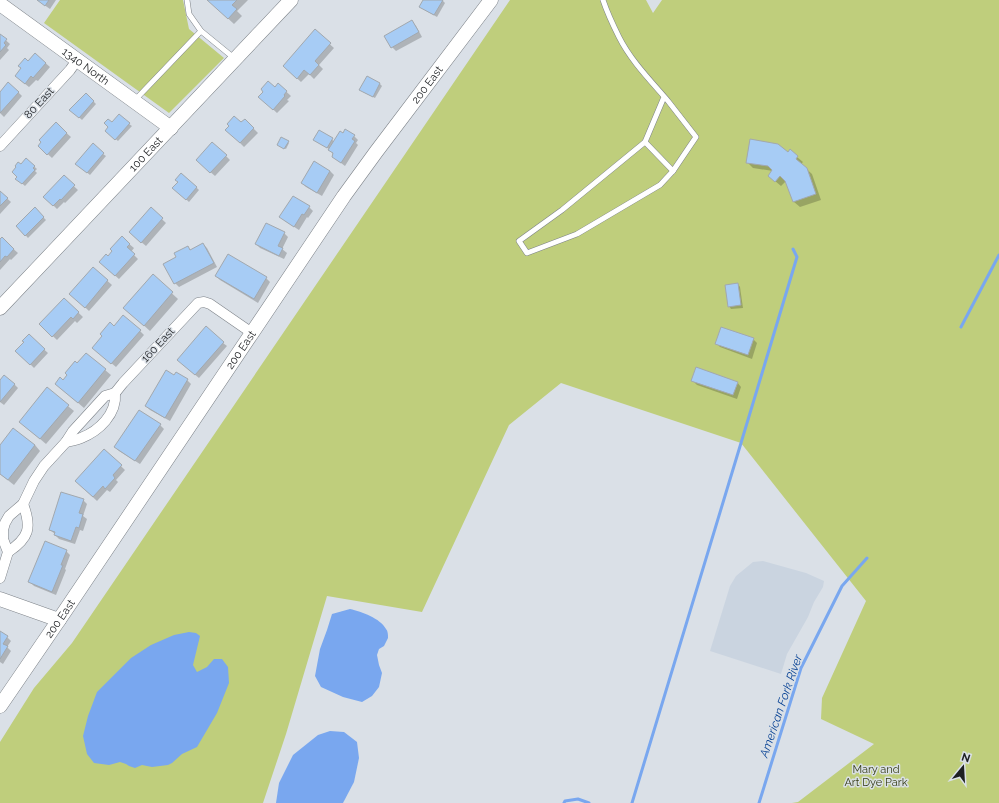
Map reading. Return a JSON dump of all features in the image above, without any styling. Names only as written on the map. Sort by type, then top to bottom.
[{"type":"street","name":"100 East","points":[[0,308],[291,0]]},
{"type":"street","name":"200 East","points":[[0,706],[60,620],[252,332],[376,152],[491,0]]},
{"type":"street","name":"1340 North","points":[[0,4],[171,128]]},
{"type":"street","name":"80 East","points":[[0,146],[70,70],[77,60]]},
{"type":"street","name":"160 East","points":[[8,552],[3,539],[5,523],[9,516],[23,504],[34,481],[44,466],[105,396],[115,393],[198,303],[204,302],[218,308],[252,332]]},
{"type":"street","name":"160 East","points":[[66,442],[81,439],[102,425],[113,409],[116,400],[115,393]]},
{"type":"street","points":[[0,578],[8,552],[18,545],[27,531],[28,521],[23,504]]},
{"type":"street","points":[[0,599],[60,620]]},
{"type":"lane","points":[[186,0],[189,14],[201,30],[236,59]]},
{"type":"lane","points":[[603,0],[619,37],[641,71],[664,96],[696,137],[673,170],[660,185],[577,234],[527,253],[519,241],[562,210],[645,142],[664,96]]},
{"type":"lane","points":[[134,101],[201,30]]},
{"type":"lane","points":[[645,142],[673,170]]},
{"type":"shaded area","points":[[763,561],[806,573],[824,581],[823,587],[814,602],[808,617],[787,654],[781,674],[710,651],[730,586],[736,576],[753,562]]},
{"type":"green space","points":[[60,0],[183,0],[189,29],[224,58],[169,113],[44,23]]},
{"type":"green space","name":"Mary and Art Dye Park","points":[[510,0],[646,0],[653,13],[662,0],[999,0],[999,803],[792,803],[798,802],[874,744],[821,719],[822,698],[866,601],[741,443],[561,383],[509,425],[422,612],[327,596],[286,734],[263,803],[0,803],[0,742],[34,688],[72,643]]},
{"type":"water","points":[[350,609],[365,614],[380,622],[388,633],[388,638],[384,646],[379,649],[377,655],[382,673],[379,687],[372,696],[362,702],[343,697],[321,687],[315,676],[320,649],[332,614]]},
{"type":"water","points":[[189,632],[196,633],[200,636],[193,665],[197,672],[207,667],[214,659],[222,659],[228,667],[229,683],[217,713],[197,747],[182,754],[168,765],[152,767],[142,765],[135,768],[120,762],[109,765],[94,763],[87,754],[83,736],[88,716],[97,692],[131,658],[151,645],[174,635]]},
{"type":"water","points":[[330,731],[344,732],[357,742],[359,758],[354,782],[343,803],[276,803],[279,783],[293,755],[318,735]]},
{"type":"building","points":[[37,0],[49,0],[45,6]]},
{"type":"building","points":[[207,0],[237,0],[232,5],[237,9],[228,19]]},
{"type":"building","points":[[423,0],[443,0],[434,15],[419,7]]},
{"type":"building","points":[[412,20],[419,32],[391,48],[384,36]]},
{"type":"building","points":[[315,29],[331,43],[315,61],[319,65],[310,75],[304,70],[297,79],[283,66]]},
{"type":"building","points":[[0,34],[7,39],[4,43],[6,45],[0,52]]},
{"type":"building","points":[[35,53],[46,63],[33,78],[31,76],[25,84],[15,76],[21,68],[18,66],[25,58],[28,61]]},
{"type":"building","points":[[367,76],[380,83],[373,97],[359,90]]},
{"type":"building","points":[[268,81],[275,87],[278,83],[287,91],[284,95],[285,96],[273,110],[258,97],[263,92],[261,89]]},
{"type":"building","points":[[8,82],[19,92],[0,113],[0,92]]},
{"type":"building","points":[[86,93],[94,101],[79,118],[69,110]]},
{"type":"building","points":[[119,114],[130,123],[115,140],[105,131],[108,127],[104,123],[108,119],[112,122]]},
{"type":"building","points":[[234,116],[241,122],[245,119],[254,128],[240,143],[225,130],[229,126],[227,124]]},
{"type":"building","points":[[56,122],[67,133],[47,155],[38,146],[41,142],[39,140]]},
{"type":"building","points":[[345,129],[355,135],[352,139],[355,141],[341,163],[332,157],[333,153],[328,150],[340,131],[343,133]]},
{"type":"building","points":[[319,130],[333,138],[327,148],[313,140]]},
{"type":"building","points":[[281,137],[289,141],[284,149],[277,145]]},
{"type":"building","points":[[750,139],[778,144],[788,152],[790,149],[798,156],[796,159],[807,168],[816,194],[793,202],[785,181],[780,176],[775,182],[768,176],[772,170],[768,166],[746,163]]},
{"type":"building","points":[[212,142],[227,155],[210,173],[196,160]]},
{"type":"building","points":[[93,143],[104,153],[87,173],[75,164]]},
{"type":"building","points":[[26,158],[35,166],[33,168],[35,170],[22,184],[15,179],[17,177],[12,172],[18,162],[21,164]]},
{"type":"building","points":[[314,161],[330,171],[317,193],[301,183]]},
{"type":"building","points":[[181,173],[197,187],[186,200],[172,188],[178,182],[175,180]]},
{"type":"building","points":[[64,175],[75,185],[53,206],[43,197]]},
{"type":"building","points":[[0,191],[8,198],[0,206]]},
{"type":"building","points":[[293,196],[310,206],[304,215],[302,214],[294,227],[279,217]]},
{"type":"building","points":[[35,207],[44,217],[25,236],[16,226]]},
{"type":"building","points":[[151,207],[163,218],[141,243],[129,232]]},
{"type":"building","points":[[266,223],[285,232],[278,246],[283,248],[279,256],[255,244]]},
{"type":"building","points":[[122,236],[130,244],[127,247],[135,254],[115,276],[99,262],[106,254],[108,256],[112,251],[110,249]]},
{"type":"building","points":[[2,237],[14,249],[0,262],[0,239]]},
{"type":"building","points":[[203,243],[214,263],[174,284],[163,264],[176,257],[174,253],[188,246],[190,250]]},
{"type":"building","points":[[228,254],[267,277],[254,299],[215,276]]},
{"type":"building","points":[[93,267],[108,280],[85,308],[69,294]]},
{"type":"building","points":[[153,274],[173,292],[144,326],[123,308]]},
{"type":"building","points":[[738,283],[741,305],[728,307],[725,285]]},
{"type":"building","points":[[64,298],[79,312],[73,319],[71,317],[52,337],[39,324]]},
{"type":"building","points":[[123,315],[141,330],[111,364],[92,348],[102,336],[100,334],[110,322],[114,326]]},
{"type":"building","points":[[206,326],[224,342],[195,375],[177,360]]},
{"type":"building","points":[[721,327],[754,338],[748,355],[715,344]]},
{"type":"building","points":[[29,334],[45,349],[30,365],[15,351],[24,342],[22,341]]},
{"type":"building","points":[[86,353],[106,369],[78,403],[55,384],[60,377],[63,380],[67,375],[65,373],[75,361],[77,363]]},
{"type":"building","points":[[696,367],[738,382],[733,395],[691,381]]},
{"type":"building","points":[[166,370],[174,375],[176,372],[188,379],[165,418],[145,406]]},
{"type":"building","points":[[4,375],[15,384],[0,402],[0,380]]},
{"type":"building","points":[[47,387],[69,405],[40,439],[19,422]]},
{"type":"building","points":[[139,410],[161,424],[135,461],[114,447]]},
{"type":"building","points":[[13,428],[35,445],[8,480],[0,474],[0,445]]},
{"type":"building","points":[[104,449],[122,465],[113,475],[115,478],[105,489],[103,486],[93,497],[75,481]]},
{"type":"building","points":[[61,492],[84,499],[79,513],[83,514],[79,528],[76,527],[71,541],[54,535],[55,532],[49,530]]},
{"type":"building","points":[[45,541],[67,550],[61,565],[63,565],[52,592],[28,582]]},
{"type":"building","points":[[0,631],[8,636],[3,644],[8,646],[0,659]]},
{"type":"waterway","points":[[632,803],[797,257],[793,249]]},
{"type":"waterway","name":"American Fork River","points":[[961,327],[999,255]]},
{"type":"waterway","name":"American Fork River","points":[[759,803],[801,668],[842,586],[867,558]]},
{"type":"waterway","points":[[564,803],[565,801],[578,799],[589,803]]}]
